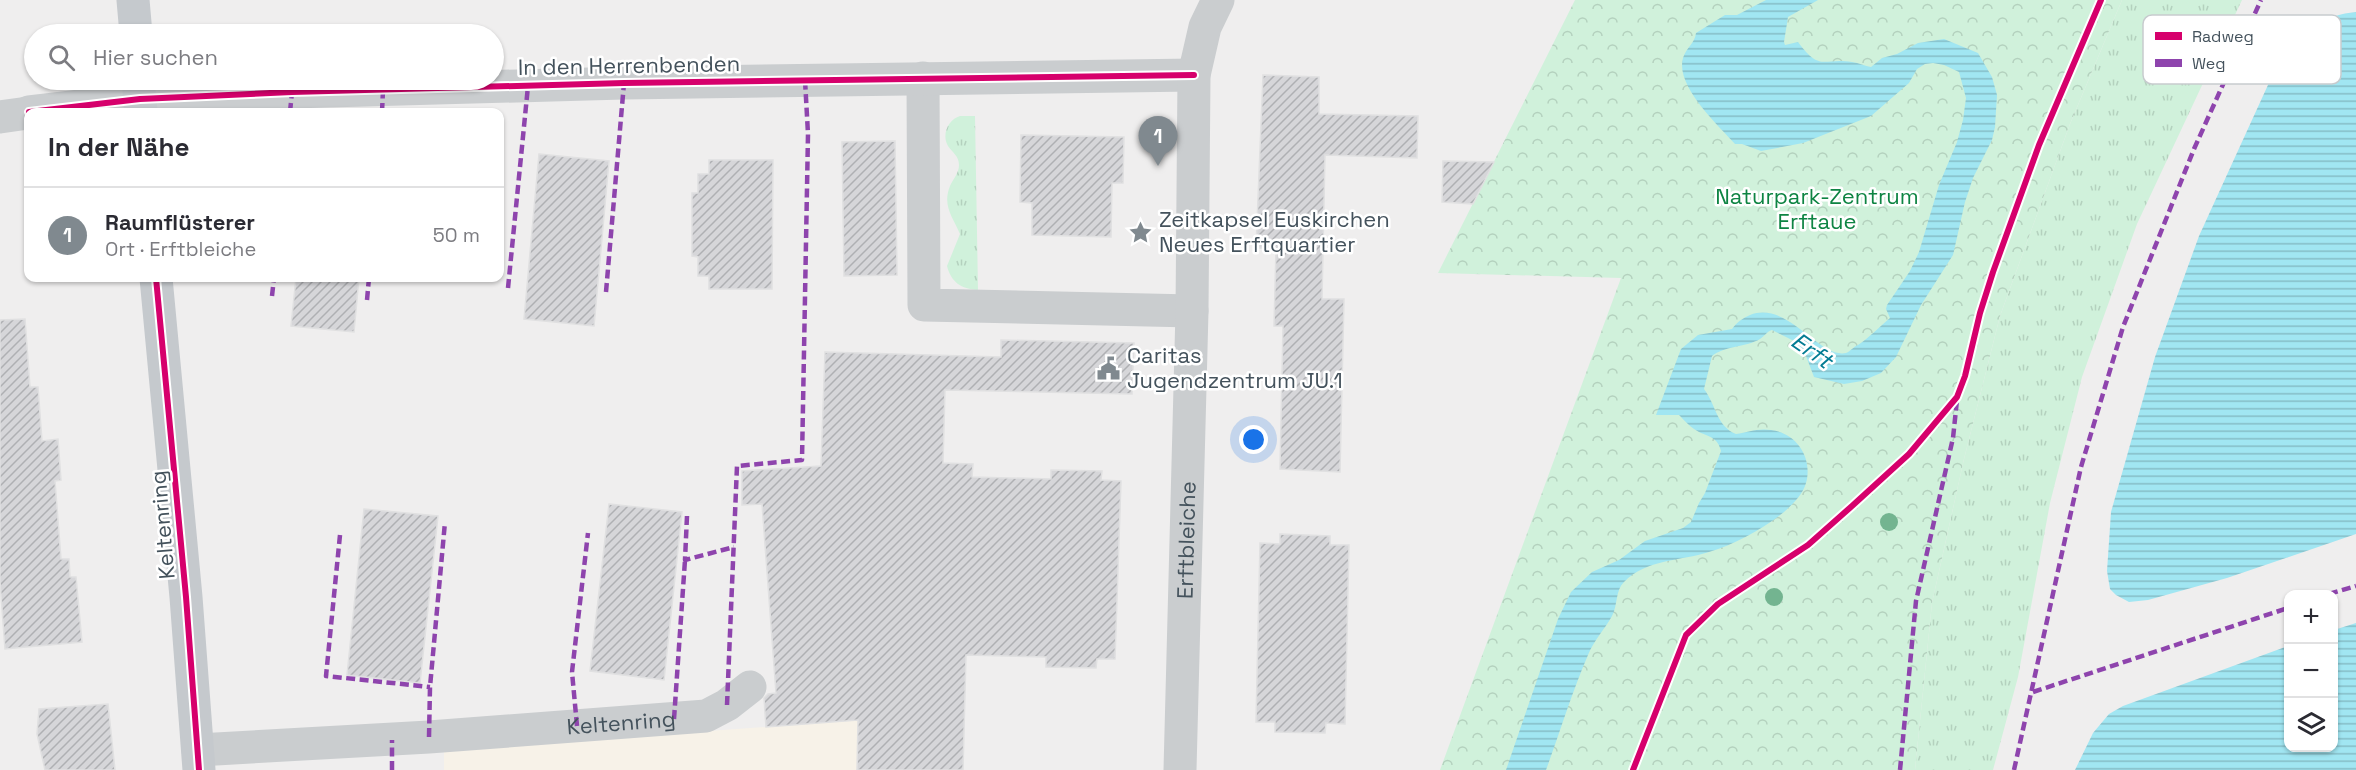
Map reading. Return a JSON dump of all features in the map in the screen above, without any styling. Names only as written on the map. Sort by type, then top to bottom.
[{"type":"main road","points":[[133,0],[135,24]]},
{"type":"main road","name":"Keltenring","points":[[156,282],[199,760]]},
{"type":"street","name":"Erftbleiche","points":[[1180,770],[1192,310],[1194,75],[1205,27],[1218,0]]},
{"type":"street","name":"In den Herrenbenden","points":[[504,86],[624,82],[1194,75]]},
{"type":"street","points":[[923,78],[924,305],[1192,310]]},
{"type":"street","name":"In den Herrenbenden","points":[[64,108],[140,97],[361,90]]},
{"type":"street","name":"In den Herrenbenden","points":[[0,117],[24,114]]},
{"type":"street","name":"Keltenring","points":[[199,760],[392,740],[706,716],[727,705],[750,687]]},
{"type":"shaded area","points":[[905,717],[964,719],[963,770],[444,770],[444,750]]},
{"type":"green space","name":"Naturpark-Zentrum Erftaue","points":[[1575,0],[2122,0],[2070,124],[2000,316],[1964,459],[1932,603],[1915,770],[1440,770],[1621,278],[1438,273]]},
{"type":"green space","points":[[2122,0],[2242,0],[2235,15],[2143,15],[2143,84],[2203,84],[2137,224],[2082,377],[2050,503],[2018,677],[1993,770],[1915,770],[1932,603],[1964,459],[2000,316],[2070,124]]},
{"type":"green space","points":[[960,116],[975,116],[978,290],[958,284],[951,276],[947,266],[960,234],[949,211],[947,200],[959,162],[945,137],[952,120]]},
{"type":"water","name":"Erft","points":[[1766,0],[1818,0],[1788,17],[1784,42],[1785,45],[1798,42],[1812,58],[1818,61],[1852,62],[1871,67],[1882,58],[1897,54],[1918,43],[1944,39],[1978,53],[1992,77],[1997,95],[1992,140],[1973,178],[1953,255],[1921,305],[1896,357],[1881,373],[1862,381],[1844,384],[1814,377],[1806,356],[1796,342],[1772,330],[1755,342],[1723,350],[1712,356],[1704,389],[1721,421],[1736,434],[1766,430],[1780,432],[1795,441],[1805,456],[1807,465],[1808,474],[1805,487],[1784,512],[1729,545],[1653,565],[1633,574],[1624,582],[1619,590],[1612,616],[1593,644],[1582,669],[1546,770],[1506,770],[1558,619],[1571,592],[1592,572],[1619,560],[1645,541],[1683,528],[1691,522],[1705,493],[1721,451],[1718,443],[1693,428],[1679,415],[1656,415],[1681,349],[1698,335],[1732,329],[1747,316],[1764,313],[1777,315],[1790,322],[1825,347],[1836,352],[1846,353],[1862,342],[1890,318],[1886,309],[1887,305],[1910,271],[1919,252],[1939,185],[1957,142],[1966,98],[1959,72],[1933,63],[1925,64],[1917,69],[1909,83],[1871,116],[1803,143],[1761,151],[1742,144],[1735,144],[1691,93],[1682,69],[1683,58],[1696,33],[1725,15],[1737,15]]},
{"type":"water","points":[[2356,12],[2356,534],[2227,578],[2148,600],[2129,602],[2110,589],[2107,571],[2111,512],[2155,357],[2199,236],[2268,84],[2341,84],[2339,15]]},
{"type":"water","points":[[2356,623],[2356,770],[2075,770],[2093,733],[2109,714],[2123,706],[2284,647],[2284,752],[2338,752],[2338,629]]},
{"type":"building","points":[[1263,75],[1319,77],[1319,114],[1418,116],[1417,158],[1325,155],[1322,299],[1344,299],[1340,472],[1280,469],[1283,326],[1274,326],[1276,249],[1256,248]]},
{"type":"building","points":[[1021,135],[1124,137],[1123,183],[1112,183],[1111,237],[1032,235],[1032,203],[1020,202]]},
{"type":"building","points":[[895,141],[897,275],[844,276],[842,142]]},
{"type":"building","points":[[539,154],[609,161],[594,326],[524,319]]},
{"type":"building","points":[[709,160],[773,160],[772,289],[709,289],[709,276],[698,276],[698,257],[692,256],[692,193],[698,193],[698,174],[709,174]]},
{"type":"building","points":[[1443,161],[1494,162],[1473,204],[1442,202]]},
{"type":"building","points":[[296,282],[359,282],[354,332],[291,326]]},
{"type":"building","points":[[25,319],[30,387],[38,387],[42,441],[58,439],[61,480],[55,481],[61,559],[69,559],[70,577],[76,577],[82,642],[5,649],[0,582],[0,320]]},
{"type":"building","points":[[1001,340],[1134,343],[1132,394],[945,390],[943,463],[973,464],[972,477],[1051,479],[1051,470],[1102,471],[1101,480],[1121,481],[1115,659],[1097,659],[1096,668],[1046,667],[1046,657],[966,655],[963,770],[857,770],[858,720],[766,727],[764,698],[768,694],[776,693],[762,504],[742,505],[742,471],[821,466],[825,352],[1001,357]]},
{"type":"building","points":[[609,504],[682,512],[664,680],[590,671]]},
{"type":"building","points":[[364,509],[438,516],[420,683],[347,675]]},
{"type":"building","points":[[1280,534],[1330,536],[1330,545],[1349,545],[1345,724],[1326,723],[1325,733],[1275,732],[1275,722],[1256,722],[1260,543],[1280,544]]},
{"type":"building","points":[[108,704],[115,770],[45,770],[37,734],[39,709]]},
{"type":"marked path","points":[[2254,15],[2261,0]]},
{"type":"marked path","points":[[727,705],[737,466],[802,460],[808,134],[805,80]]},
{"type":"marked path","points":[[606,292],[624,83]]},
{"type":"marked path","points":[[2014,770],[2081,467],[2123,327],[2194,149],[2223,84]]},
{"type":"marked path","points":[[508,288],[528,86]]},
{"type":"marked path","points":[[382,108],[383,90]]},
{"type":"marked path","points":[[290,108],[292,92]]},
{"type":"marked path","points":[[272,296],[274,282]]},
{"type":"marked path","points":[[367,300],[369,282]]},
{"type":"marked path","points":[[1900,770],[1916,601],[1953,438],[1957,400]]},
{"type":"marked path","points":[[687,516],[685,560],[734,547]]},
{"type":"marked path","points":[[429,737],[430,687],[445,522]]},
{"type":"marked path","points":[[577,726],[572,672],[588,533]]},
{"type":"marked path","points":[[340,535],[326,676],[430,687]]},
{"type":"marked path","points":[[674,719],[685,560]]},
{"type":"marked path","points":[[2338,591],[2356,586]]},
{"type":"marked path","points":[[2033,692],[2284,609]]},
{"type":"marked path","points":[[392,740],[392,770]]},
{"type":"cycle path","points":[[1633,770],[1686,635],[1718,604],[1808,545],[1909,454],[1957,397],[1965,376],[1980,313],[1993,272],[2039,145],[2101,0]]},
{"type":"cycle path","points":[[504,86],[1194,75]]},
{"type":"cycle path","points":[[63,108],[140,99],[366,90]]},
{"type":"cycle path","points":[[156,282],[186,597],[199,770]]},
{"type":"place","name":"Raumflüsterer","points":[[1158,166]]},
{"type":"place","name":"Zeitkapsel Euskirchen Neues Erftquartier","points":[[1141,232]]},
{"type":"place","name":"Caritas Jugendzentrum JU.1","points":[[1109,368]]}]
